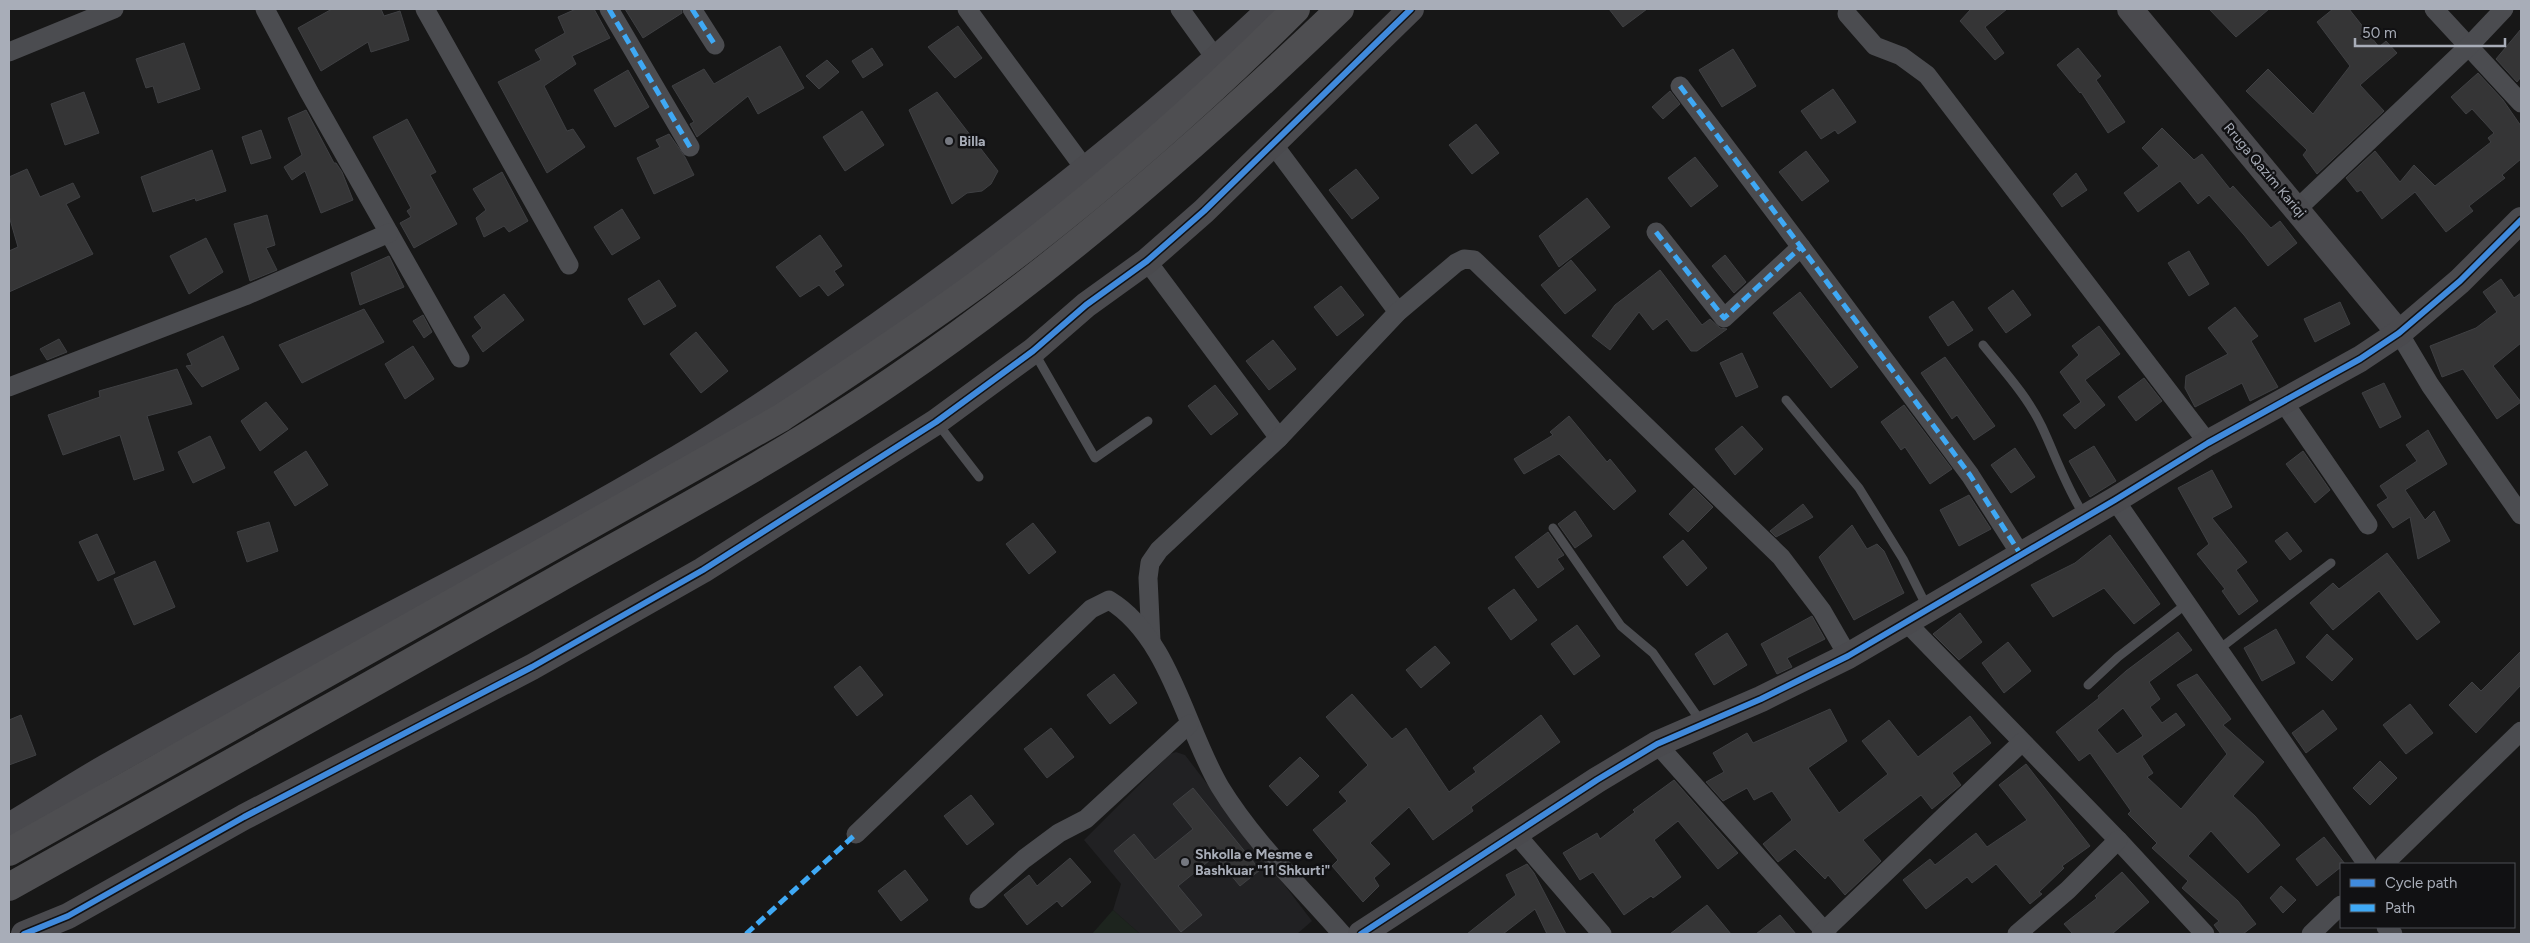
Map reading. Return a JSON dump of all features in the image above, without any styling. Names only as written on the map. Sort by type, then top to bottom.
[{"type":"highway","points":[[9,852],[781,418],[881,352],[976,285],[1069,214],[1240,65],[1296,9]]},
{"type":"highway","points":[[9,887],[370,686],[797,444],[872,394],[985,314],[1086,237],[1178,161],[1340,9]]},
{"type":"street","points":[[9,52],[114,9]]},
{"type":"street","points":[[265,9],[460,358]]},
{"type":"street","points":[[425,9],[569,265]]},
{"type":"street","points":[[609,9],[690,147]]},
{"type":"street","points":[[692,9],[715,45]]},
{"type":"street","points":[[967,9],[1084,169]]},
{"type":"street","points":[[1180,9],[1216,59]]},
{"type":"street","points":[[9,826],[106,767],[426,597],[668,464],[763,404],[940,281],[1084,169],[1216,59],[1270,9]]},
{"type":"street","points":[[24,934],[68,916],[244,817],[532,667],[703,570],[936,422],[1033,351],[1086,305],[1147,260],[1204,211],[1410,9]]},
{"type":"street","name":"Rruga Qazim Kariqi","points":[[2130,9],[2399,333]]},
{"type":"street","points":[[2434,9],[2521,103]]},
{"type":"street","points":[[2297,209],[2469,46],[2504,9]]},
{"type":"street","points":[[1847,14],[1874,46],[1902,56],[1927,74],[2208,443]]},
{"type":"street","points":[[1680,86],[1944,438],[2021,555]]},
{"type":"street","points":[[1273,144],[1398,312]]},
{"type":"street","points":[[1373,931],[1515,833],[1657,744],[1761,700],[1848,656],[2282,400],[2360,359],[2399,333],[2460,281],[2521,220]]},
{"type":"street","points":[[1656,232],[1724,318],[1800,247]]},
{"type":"street","points":[[9,387],[245,296],[389,233]]},
{"type":"street","points":[[1151,641],[1150,563],[1159,550],[1279,438],[1398,312],[1456,263],[1464,259],[1474,260],[1780,556],[1822,611],[1848,656]]},
{"type":"street","points":[[1147,260],[1279,438]]},
{"type":"street","points":[[2399,333],[2430,385],[2521,515]]},
{"type":"street","points":[[2282,400],[2368,525]]},
{"type":"street","points":[[2115,500],[2185,606],[2366,863]]},
{"type":"street","points":[[856,834],[1084,616],[1101,602],[1109,600],[1128,613],[1151,641],[1221,788],[1244,822],[1342,934]]},
{"type":"street","points":[[1917,616],[2022,742],[2118,840],[2205,934]]},
{"type":"street","points":[[979,900],[1024,859],[1059,833],[1086,819],[1189,724]]},
{"type":"street","points":[[2385,863],[2521,731]]},
{"type":"street","points":[[1657,744],[1824,933],[2022,742]]},
{"type":"street","points":[[1515,833],[1602,934]]},
{"type":"street","points":[[2017,934],[2068,890],[2118,840]]},
{"type":"street","points":[[2311,934],[2340,906]]},
{"type":"lane","points":[[1983,345],[2028,402],[2042,427],[2070,493],[2085,517]]},
{"type":"lane","points":[[1033,351],[1095,458],[1148,421]]},
{"type":"lane","points":[[1786,400],[1858,488],[1904,559],[1917,616]]},
{"type":"lane","points":[[936,422],[979,477]]},
{"type":"lane","points":[[1552,528],[1621,626],[1653,653],[1702,724]]},
{"type":"lane","points":[[2217,650],[2331,563]]},
{"type":"lane","points":[[2088,685],[2118,658],[2185,606]]},
{"type":"shaded area","name":"Shkolla e Mesme e Bashkuar \"11 Shkurti\"","points":[[1176,752],[1185,755],[1312,921],[1297,934],[1140,934],[1113,910],[1121,884],[1084,840],[1170,754]]},
{"type":"shaded area","points":[[1113,910],[1140,934],[1092,934]]},
{"type":"building","points":[[332,9],[381,9],[384,16],[400,11],[409,40],[371,52],[368,42],[321,71],[298,28]]},
{"type":"building","points":[[576,9],[594,9],[610,38],[572,56],[576,64],[544,86],[567,131],[573,129],[585,147],[547,173],[498,82],[541,60],[535,50],[565,33],[558,17]]},
{"type":"building","points":[[625,9],[681,9],[682,13],[643,38]]},
{"type":"building","points":[[1609,9],[1647,9],[1623,27]]},
{"type":"building","points":[[1971,9],[2007,9],[1985,27],[2004,53],[1995,60],[1960,21]]},
{"type":"building","points":[[2209,9],[2269,9],[2236,37]]},
{"type":"building","points":[[2333,9],[2349,9],[2379,47],[2386,41],[2397,53],[2360,85],[2384,111],[2317,174],[2303,155],[2307,150],[2246,91],[2268,69],[2313,114],[2350,66],[2317,22]]},
{"type":"building","points":[[958,26],[982,58],[955,78],[928,47]]},
{"type":"building","points":[[2521,29],[2521,77],[2517,82],[2496,59]]},
{"type":"building","points":[[184,43],[200,89],[158,103],[153,86],[146,88],[136,59]]},
{"type":"building","points":[[780,46],[804,88],[758,114],[748,96],[697,137],[690,124],[694,122],[672,86],[704,69],[714,84]]},
{"type":"building","points":[[872,48],[883,65],[863,78],[852,61]]},
{"type":"building","points":[[2078,48],[2101,76],[2096,80],[2125,122],[2108,133],[2081,92],[2057,65]]},
{"type":"building","points":[[1733,49],[1756,86],[1722,107],[1699,70]]},
{"type":"building","points":[[827,60],[839,72],[819,89],[806,76]]},
{"type":"building","points":[[628,70],[649,107],[615,127],[594,90]]},
{"type":"building","points":[[2478,73],[2503,100],[2521,126],[2521,159],[2502,175],[2505,178],[2469,206],[2473,211],[2446,232],[2415,192],[2382,219],[2361,190],[2357,192],[2346,178],[2375,151],[2400,182],[2414,165],[2435,186],[2491,142],[2488,138],[2494,133],[2472,109],[2466,114],[2451,97]]},
{"type":"building","points":[[1833,89],[1856,122],[1838,134],[1835,130],[1821,139],[1801,111]]},
{"type":"building","points":[[1670,91],[1680,104],[1663,119],[1652,107]]},
{"type":"building","points":[[84,92],[99,133],[65,145],[51,104]]},
{"type":"building","name":"Billa","points":[[937,92],[998,171],[991,184],[982,191],[967,193],[952,204],[909,110]]},
{"type":"building","points":[[306,110],[334,163],[342,172],[353,200],[321,213],[305,171],[292,180],[284,167],[302,155],[288,118]]},
{"type":"building","points":[[862,111],[884,145],[845,171],[823,137]]},
{"type":"building","points":[[407,119],[436,172],[430,175],[457,224],[414,248],[400,223],[411,217],[407,211],[411,208],[373,137]]},
{"type":"building","points":[[1476,124],[1499,153],[1472,174],[1449,145]]},
{"type":"building","points":[[2162,128],[2194,160],[2202,154],[2230,189],[2233,186],[2271,228],[2280,221],[2297,243],[2268,266],[2209,195],[2198,204],[2180,181],[2138,212],[2124,193],[2159,166],[2142,148]]},
{"type":"building","points":[[261,130],[271,158],[251,164],[242,137]]},
{"type":"building","points":[[669,134],[685,157],[694,175],[654,194],[637,158],[660,147],[656,140]]},
{"type":"building","points":[[212,150],[226,191],[196,201],[195,198],[153,212],[141,177]]},
{"type":"building","points":[[1806,151],[1829,181],[1802,201],[1779,172]]},
{"type":"building","points":[[1695,157],[1718,186],[1691,207],[1668,178]]},
{"type":"building","points":[[27,169],[40,197],[73,183],[80,197],[66,204],[93,254],[9,292],[9,251],[18,247],[9,216],[9,177]]},
{"type":"building","points":[[1356,169],[1379,198],[1352,219],[1329,190]]},
{"type":"building","points":[[502,172],[528,221],[509,232],[504,226],[484,237],[476,218],[486,210],[473,189]]},
{"type":"building","points":[[2076,173],[2087,190],[2062,207],[2053,194]]},
{"type":"building","points":[[1587,198],[1610,227],[1559,267],[1539,236]]},
{"type":"building","points":[[622,209],[640,238],[612,255],[594,227]]},
{"type":"building","points":[[267,215],[275,245],[266,248],[277,270],[250,281],[234,224]]},
{"type":"building","points":[[820,235],[842,266],[834,271],[844,285],[828,296],[819,285],[800,297],[776,267]]},
{"type":"building","points":[[206,238],[223,272],[189,294],[170,256]]},
{"type":"building","points":[[2189,251],[2209,284],[2189,296],[2168,263]]},
{"type":"building","points":[[1725,255],[1746,282],[1734,293],[1712,266]]},
{"type":"building","points":[[389,256],[404,287],[360,305],[351,273]]},
{"type":"building","points":[[1571,260],[1596,290],[1565,314],[1541,285]]},
{"type":"building","points":[[1660,270],[1702,325],[1710,319],[1720,328],[1727,329],[1697,351],[1691,351],[1667,319],[1653,330],[1639,312],[1610,350],[1592,336],[1615,305]]},
{"type":"building","points":[[2501,279],[2514,298],[2521,293],[2521,343],[2493,366],[2521,402],[2497,419],[2463,369],[2442,377],[2430,346],[2476,328],[2497,312],[2483,292]]},
{"type":"building","points":[[659,280],[676,306],[644,325],[628,299]]},
{"type":"building","points":[[1341,286],[1364,315],[1337,336],[1314,307]]},
{"type":"building","points":[[2013,290],[2031,315],[2006,333],[1988,308]]},
{"type":"building","points":[[1800,292],[1858,367],[1831,388],[1773,313]]},
{"type":"building","points":[[504,294],[524,320],[483,352],[472,336],[482,328],[474,317]]},
{"type":"building","points":[[1953,301],[1973,330],[1948,346],[1929,317]]},
{"type":"building","points":[[2340,302],[2350,324],[2315,342],[2304,319]]},
{"type":"building","points":[[2235,307],[2258,336],[2251,341],[2278,387],[2250,401],[2242,383],[2195,407],[2185,388],[2186,376],[2228,354],[2208,328]]},
{"type":"building","points":[[364,309],[384,342],[302,383],[279,345]]},
{"type":"building","points":[[423,315],[432,332],[424,338],[413,321]]},
{"type":"building","points":[[2099,326],[2120,354],[2085,380],[2105,405],[2075,429],[2063,415],[2081,402],[2060,372],[2079,355],[2072,346]]},
{"type":"building","points":[[696,332],[728,371],[701,393],[670,354]]},
{"type":"building","points":[[223,336],[239,369],[202,387],[186,366],[192,365],[187,354]]},
{"type":"building","points":[[59,339],[67,352],[47,360],[40,349]]},
{"type":"building","points":[[1273,340],[1296,369],[1269,390],[1246,361]]},
{"type":"building","points":[[413,346],[434,379],[405,399],[385,364]]},
{"type":"building","points":[[1742,353],[1758,387],[1736,397],[1720,363]]},
{"type":"building","points":[[1945,357],[1995,426],[1974,440],[1957,415],[1952,419],[1921,373]]},
{"type":"building","points":[[177,369],[192,404],[147,416],[164,470],[134,480],[120,435],[63,455],[48,415],[100,397],[99,391]]},
{"type":"building","points":[[2144,378],[2162,401],[2136,421],[2118,397]]},
{"type":"building","points":[[2384,383],[2401,417],[2380,428],[2362,393]]},
{"type":"building","points":[[1215,385],[1238,414],[1211,435],[1188,406]]},
{"type":"building","points":[[266,402],[288,429],[260,451],[241,421]]},
{"type":"building","points":[[1904,405],[1952,469],[1930,484],[1905,447],[1901,450],[1881,422]]},
{"type":"building","points":[[1569,416],[1607,462],[1610,459],[1636,491],[1614,510],[1559,454],[1524,474],[1514,459],[1553,435],[1550,432]]},
{"type":"building","points":[[1742,426],[1763,449],[1735,475],[1715,449]]},
{"type":"building","points":[[2428,430],[2447,464],[2405,490],[2425,520],[2434,511],[2450,541],[2418,559],[2410,517],[2393,528],[2377,505],[2388,498],[2380,486],[2417,461],[2406,445]]},
{"type":"building","points":[[210,436],[225,468],[193,483],[178,452]]},
{"type":"building","points":[[2094,446],[2116,481],[2090,497],[2069,461]]},
{"type":"building","points":[[2015,448],[2035,477],[2011,493],[1991,465]]},
{"type":"building","points":[[306,451],[328,485],[295,506],[274,472]]},
{"type":"building","points":[[2303,451],[2330,490],[2315,503],[2286,464]]},
{"type":"building","points":[[2212,470],[2232,507],[2212,518],[2247,562],[2236,570],[2258,601],[2239,615],[2222,591],[2225,589],[2197,554],[2209,544],[2178,488]]},
{"type":"building","points":[[1694,488],[1713,507],[1688,532],[1669,514]]},
{"type":"building","points":[[1969,495],[1991,529],[1959,546],[1940,510]]},
{"type":"building","points":[[1803,504],[1813,517],[1776,537],[1770,531]]},
{"type":"building","points":[[1575,511],[1592,536],[1575,548],[1558,524]]},
{"type":"building","points":[[269,522],[278,551],[247,562],[237,532]]},
{"type":"building","points":[[1033,523],[1056,552],[1029,574],[1006,544]]},
{"type":"building","points":[[1852,525],[1867,549],[1877,544],[1884,551],[1904,593],[1854,620],[1819,557]]},
{"type":"building","points":[[1548,532],[1564,555],[1557,559],[1564,569],[1538,588],[1515,557]]},
{"type":"building","points":[[2287,532],[2302,551],[2290,560],[2275,541]]},
{"type":"building","points":[[97,534],[115,573],[98,581],[79,542]]},
{"type":"building","points":[[2110,535],[2160,604],[2134,624],[2104,588],[2053,617],[2031,585],[2075,563]]},
{"type":"building","points":[[1683,540],[1707,568],[1687,586],[1663,557]]},
{"type":"building","points":[[2387,553],[2440,622],[2417,640],[2379,591],[2333,630],[2310,603],[2333,583],[2339,589]]},
{"type":"building","points":[[155,561],[175,607],[134,625],[114,579]]},
{"type":"building","points":[[1514,589],[1537,620],[1511,640],[1488,608]]},
{"type":"building","points":[[1960,613],[1982,642],[1959,660],[1933,634]]},
{"type":"building","points":[[1812,616],[1825,639],[1787,658],[1792,667],[1777,674],[1761,644]]},
{"type":"building","points":[[1577,625],[1600,656],[1574,675],[1551,644]]},
{"type":"building","points":[[2276,629],[2295,663],[2262,681],[2244,648]]},
{"type":"building","points":[[2178,632],[2192,650],[2149,682],[2160,699],[2150,707],[2162,723],[2176,713],[2185,725],[2142,756],[2153,773],[2147,777],[2181,809],[2227,754],[2177,685],[2197,674],[2231,719],[2223,725],[2264,762],[2233,796],[2255,816],[2280,845],[2248,873],[2211,831],[2188,856],[2238,901],[2256,924],[2243,934],[2221,934],[2214,925],[2219,921],[2182,888],[2188,881],[2152,848],[2157,843],[2128,814],[2131,811],[2090,753],[2079,761],[2056,732],[2099,698],[2098,696],[2126,671]],"holes":[[[2123,708],[2143,736],[2117,754],[2097,730]]]},
{"type":"building","points":[[1727,633],[1747,665],[1714,685],[1695,654]]},
{"type":"building","points":[[2327,634],[2353,659],[2332,681],[2306,657]]},
{"type":"building","points":[[2008,642],[2031,671],[2004,693],[1982,663]]},
{"type":"building","points":[[1435,646],[1450,663],[1421,688],[1406,670]]},
{"type":"building","points":[[2521,651],[2521,685],[2476,733],[2449,705],[2472,682],[2481,691]]},
{"type":"building","points":[[860,666],[883,695],[857,716],[834,687]]},
{"type":"building","points":[[1114,674],[1137,703],[1110,724],[1087,695]]},
{"type":"building","points":[[1352,694],[1392,739],[1406,728],[1449,792],[1476,772],[1473,768],[1541,715],[1560,742],[1471,807],[1473,811],[1433,840],[1409,807],[1370,843],[1390,864],[1374,878],[1379,886],[1363,902],[1332,866],[1338,860],[1313,830],[1347,801],[1339,792],[1368,765],[1326,717]]},
{"type":"building","points":[[2410,704],[2433,733],[2406,754],[2383,725]]},
{"type":"building","points":[[1830,709],[1847,741],[1808,768],[1839,813],[1888,774],[1862,741],[1889,720],[1918,757],[1970,716],[1991,743],[1952,773],[1961,785],[1932,809],[1921,795],[1863,840],[1881,861],[1845,895],[1828,875],[1825,879],[1795,849],[1778,862],[1763,844],[1792,820],[1772,791],[1754,800],[1747,788],[1723,801],[1706,782],[1724,772],[1713,753],[1747,733],[1753,743]]},
{"type":"building","points":[[2323,710],[2337,729],[2306,753],[2292,733]]},
{"type":"building","points":[[21,715],[36,755],[9,765],[9,720]]},
{"type":"building","points":[[1051,728],[1074,757],[1047,778],[1024,749]]},
{"type":"building","points":[[1300,757],[1319,776],[1287,806],[1269,786]]},
{"type":"building","points":[[2380,761],[2397,778],[2370,805],[2353,788]]},
{"type":"building","points":[[2026,764],[2090,846],[2062,866],[2064,868],[2039,892],[2042,894],[2030,904],[1996,864],[1972,883],[1967,877],[1926,909],[1903,880],[1930,859],[1935,865],[1976,833],[1987,847],[2027,820],[1999,785]]},
{"type":"building","points":[[1674,780],[1738,853],[1718,869],[1678,821],[1654,840],[1681,877],[1653,898],[1651,896],[1624,915],[1593,872],[1580,880],[1563,853],[1597,833],[1600,839],[1635,812],[1633,810]]},
{"type":"building","points":[[1193,788],[1260,870],[1240,886],[1215,856],[1178,886],[1202,915],[1181,932],[1114,851],[1134,834],[1155,860],[1193,829],[1173,804]]},
{"type":"building","points":[[971,795],[994,824],[967,845],[944,816]]},
{"type":"building","points":[[2324,837],[2344,863],[2340,863],[2340,868],[2317,886],[2296,859]]},
{"type":"building","points":[[1070,858],[1091,882],[1062,907],[1057,901],[1027,925],[1004,895],[1029,875],[1037,886]]},
{"type":"building","points":[[1527,864],[1534,873],[1566,934],[1547,934],[1535,909],[1503,934],[1467,934],[1516,895],[1506,875]]},
{"type":"building","points":[[905,870],[928,900],[901,921],[878,891]]},
{"type":"building","points":[[2122,872],[2149,902],[2112,934],[2073,934],[2064,924],[2097,898],[2095,896]]},
{"type":"building","points":[[2281,886],[2296,900],[2283,913],[2270,898]]},
{"type":"building","points":[[1707,905],[1731,934],[1670,934]]},
{"type":"building","points":[[1780,915],[1796,934],[1756,934]]},
{"type":"marked path","points":[[609,9],[690,147]]},
{"type":"marked path","points":[[692,9],[715,45]]},
{"type":"marked path","points":[[1680,86],[1801,247]]},
{"type":"marked path","points":[[1656,232],[1724,318],[1801,247],[1970,475],[2021,555]]},
{"type":"marked path","points":[[746,934],[856,834]]},
{"type":"cycle path","points":[[24,934],[68,916],[244,817],[532,667],[703,570],[936,422],[1033,351],[1086,305],[1147,261],[1204,211],[1411,9]]},
{"type":"cycle path","points":[[1361,934],[1597,780],[1657,744],[1761,699],[1848,656],[2115,500],[2208,443],[2360,359],[2399,333],[2460,281],[2521,220]]},
{"type":"place","name":"Billa","points":[[949,141]]},
{"type":"place","name":"Shkolla e Mesme e Bashkuar \"11 Shkurti\"","points":[[1185,862]]}]
